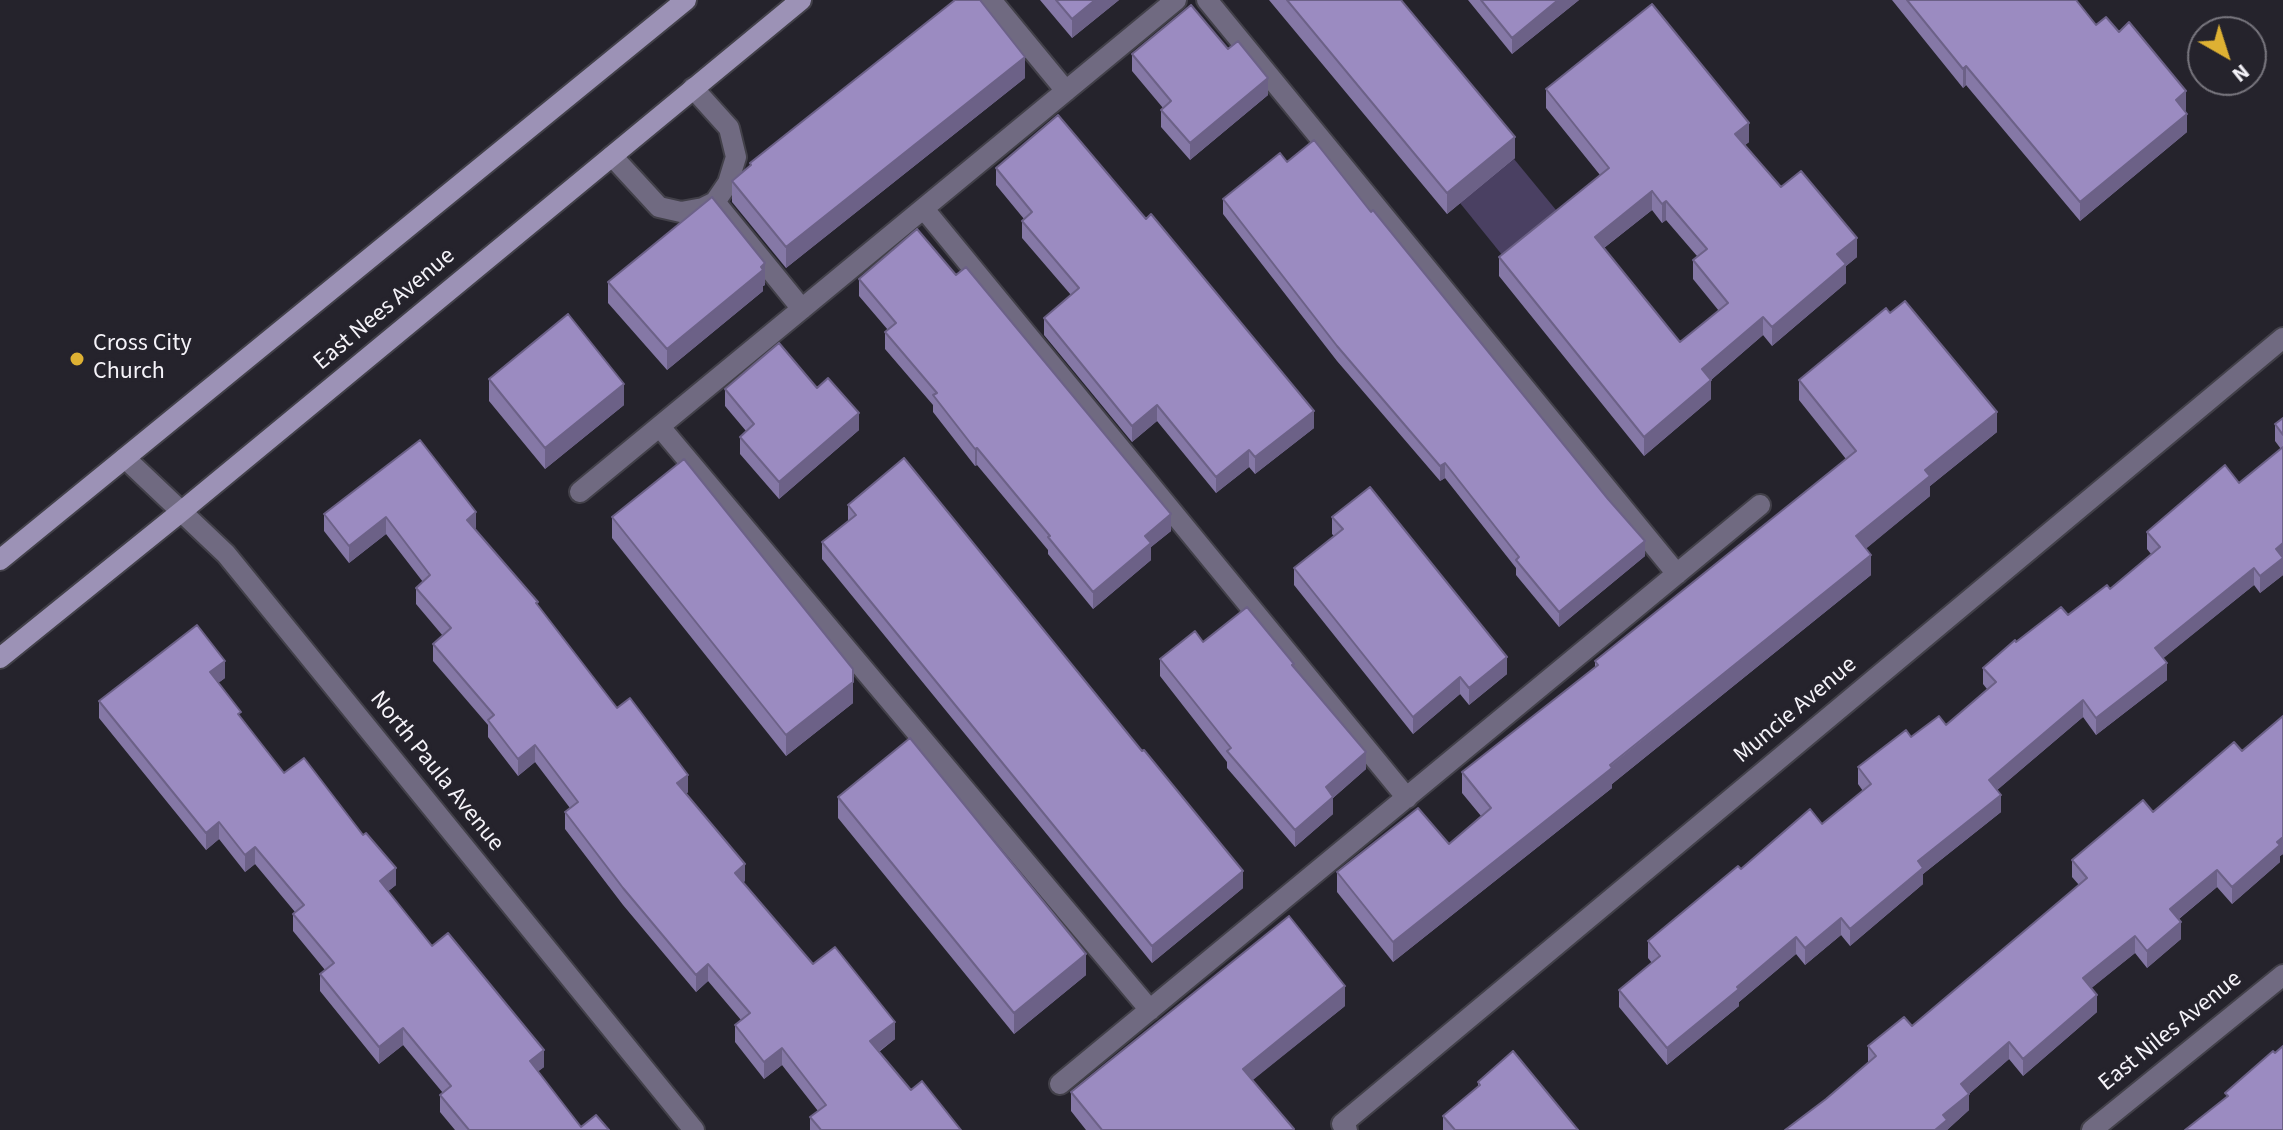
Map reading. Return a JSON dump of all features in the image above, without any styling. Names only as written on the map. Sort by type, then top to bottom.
[{"type":"main road","name":"East Nees Avenue","points":[[0,560],[686,0]]},
{"type":"main road","name":"East Nees Avenue","points":[[0,658],[801,0]]},
{"type":"street","points":[[991,0],[1066,91]]},
{"type":"street","points":[[580,492],[1176,0]]},
{"type":"street","points":[[1207,0],[1677,574]]},
{"type":"street","points":[[612,156],[659,207],[681,212],[715,202],[728,183],[736,157],[729,128],[693,88]]},
{"type":"street","points":[[715,202],[802,309]]},
{"type":"street","points":[[924,209],[1407,798]]},
{"type":"street","name":"Muncie Avenue","points":[[1345,1127],[2283,338]]},
{"type":"street","points":[[660,427],[1150,1010]]},
{"type":"street","name":"North Paula Avenue","points":[[125,458],[226,554],[694,1130]]},
{"type":"street","points":[[1060,1084],[1760,505]]},
{"type":"street","name":"East Niles Avenue","points":[[2092,1130],[2283,975]]},
{"type":"shaded area","points":[[1514,159],[1561,216],[1507,261],[1460,203]]},
{"type":"building","points":[[955,0],[980,0],[1025,57],[786,247],[732,181],[750,163]]},
{"type":"building","points":[[1056,0],[1095,0],[1072,19]]},
{"type":"building","points":[[1287,0],[1401,0],[1515,137],[1447,193]]},
{"type":"building","points":[[1481,0],[1558,0],[1512,38]]},
{"type":"building","points":[[1907,0],[2076,0],[2096,25],[2106,17],[2119,32],[2129,22],[2186,91],[2176,100],[2187,114],[2080,202]]},
{"type":"building","points":[[1652,4],[1749,123],[1735,134],[1781,187],[1801,171],[1857,238],[1837,254],[1846,264],[1772,327],[1763,317],[1702,369],[1711,380],[1644,437],[1499,257],[1609,168],[1546,89]],"holes":[[[1652,191],[1662,204],[1666,201],[1707,249],[1693,260],[1728,303],[1680,342],[1595,237]]]},
{"type":"building","points":[[1191,5],[1228,49],[1238,41],[1268,78],[1190,143],[1161,110],[1171,101],[1132,54]]},
{"type":"building","points":[[1058,115],[1146,219],[1151,214],[1314,411],[1255,457],[1249,450],[1216,477],[1157,405],[1132,426],[1044,318],[1079,288],[1022,221],[1032,212],[996,168]]},
{"type":"building","points":[[1314,140],[1645,541],[1559,612],[1516,560],[1519,557],[1445,463],[1440,466],[1337,346],[1223,199],[1280,153],[1287,162]]},
{"type":"building","points":[[712,197],[765,263],[761,267],[763,270],[667,349],[608,282]]},
{"type":"building","points":[[917,229],[956,275],[966,267],[1171,514],[1145,536],[1151,543],[1093,592],[1050,536],[975,449],[933,395],[937,393],[885,332],[896,323],[859,279]]},
{"type":"building","points":[[1905,301],[1997,412],[1925,470],[1930,476],[1856,536],[1871,555],[1610,765],[1612,768],[1393,942],[1337,872],[1418,808],[1449,844],[1491,808],[1462,772],[1598,665],[1595,661],[1856,451],[1799,380],[1886,308],[1890,313]]},
{"type":"building","points":[[568,314],[624,384],[545,448],[489,379]]},
{"type":"building","points":[[779,343],[817,388],[828,378],[859,413],[779,482],[740,437],[754,424],[725,389]]},
{"type":"building","points":[[2283,418],[2283,435],[2275,424]]},
{"type":"building","points":[[420,440],[476,512],[467,520],[538,602],[617,708],[630,698],[688,775],[677,783],[745,864],[735,873],[813,964],[835,947],[895,1022],[870,1041],[911,1090],[922,1081],[961,1130],[821,1130],[810,1117],[826,1105],[782,1048],[764,1062],[735,1025],[750,1013],[708,964],[696,975],[623,888],[565,812],[578,802],[535,745],[518,759],[488,720],[494,715],[433,644],[451,628],[416,588],[430,575],[386,517],[349,546],[324,514]]},
{"type":"building","points":[[2283,447],[2283,543],[2276,549],[2283,558],[2260,576],[2254,568],[2155,648],[2167,663],[2096,718],[2083,700],[1989,780],[2001,795],[1918,861],[1923,868],[1850,929],[1841,918],[1805,948],[1796,937],[1667,1048],[1619,990],[1660,956],[1648,941],[1738,866],[1741,869],[1810,809],[1822,824],[1871,784],[1858,767],[1906,730],[1911,737],[1939,716],[1946,725],[1996,682],[1983,668],[2061,607],[2068,615],[2107,585],[2110,589],[2160,547],[2147,532],[2225,465],[2239,483]]},
{"type":"building","points":[[904,458],[1243,871],[1152,946],[822,542],[856,515],[848,505]]},
{"type":"building","points":[[684,459],[853,669],[853,682],[786,735],[612,517]]},
{"type":"building","points":[[1370,487],[1507,657],[1469,688],[1460,677],[1413,717],[1294,568],[1343,529],[1332,517]]},
{"type":"building","points":[[1247,607],[1366,752],[1326,787],[1333,797],[1295,830],[1227,751],[1231,748],[1160,659],[1195,631],[1203,642]]},
{"type":"building","points":[[197,625],[225,661],[210,672],[284,773],[304,758],[363,835],[366,833],[396,868],[380,881],[432,946],[448,933],[544,1050],[530,1061],[581,1127],[596,1115],[609,1130],[469,1130],[440,1095],[451,1086],[403,1028],[379,1047],[320,974],[334,963],[293,914],[304,905],[255,847],[245,855],[219,822],[206,833],[99,701]]},
{"type":"building","points":[[2283,716],[2283,837],[2277,842],[2280,845],[2232,887],[2217,870],[2170,909],[2181,922],[2147,951],[2135,936],[2083,978],[2097,995],[2023,1059],[2009,1042],[1961,1084],[1969,1094],[1943,1115],[1947,1120],[1935,1130],[1785,1130],[1876,1056],[1868,1046],[1904,1017],[1912,1026],[2087,878],[2072,860],[2143,800],[2153,812],[2234,742],[2242,751]]},
{"type":"building","points":[[910,738],[1086,954],[1014,1013],[838,797]]},
{"type":"building","points":[[1289,916],[1345,986],[1243,1069],[1294,1129],[1102,1130],[1071,1092]]},
{"type":"building","points":[[2283,1046],[2283,1130],[2185,1130],[2228,1096],[2225,1093],[2273,1051],[2275,1053]]},
{"type":"building","points":[[1513,1051],[1578,1130],[1455,1130],[1443,1116],[1480,1085],[1478,1082]]},
{"type":"place","name":"Cross City Church","points":[[77,359]]}]
